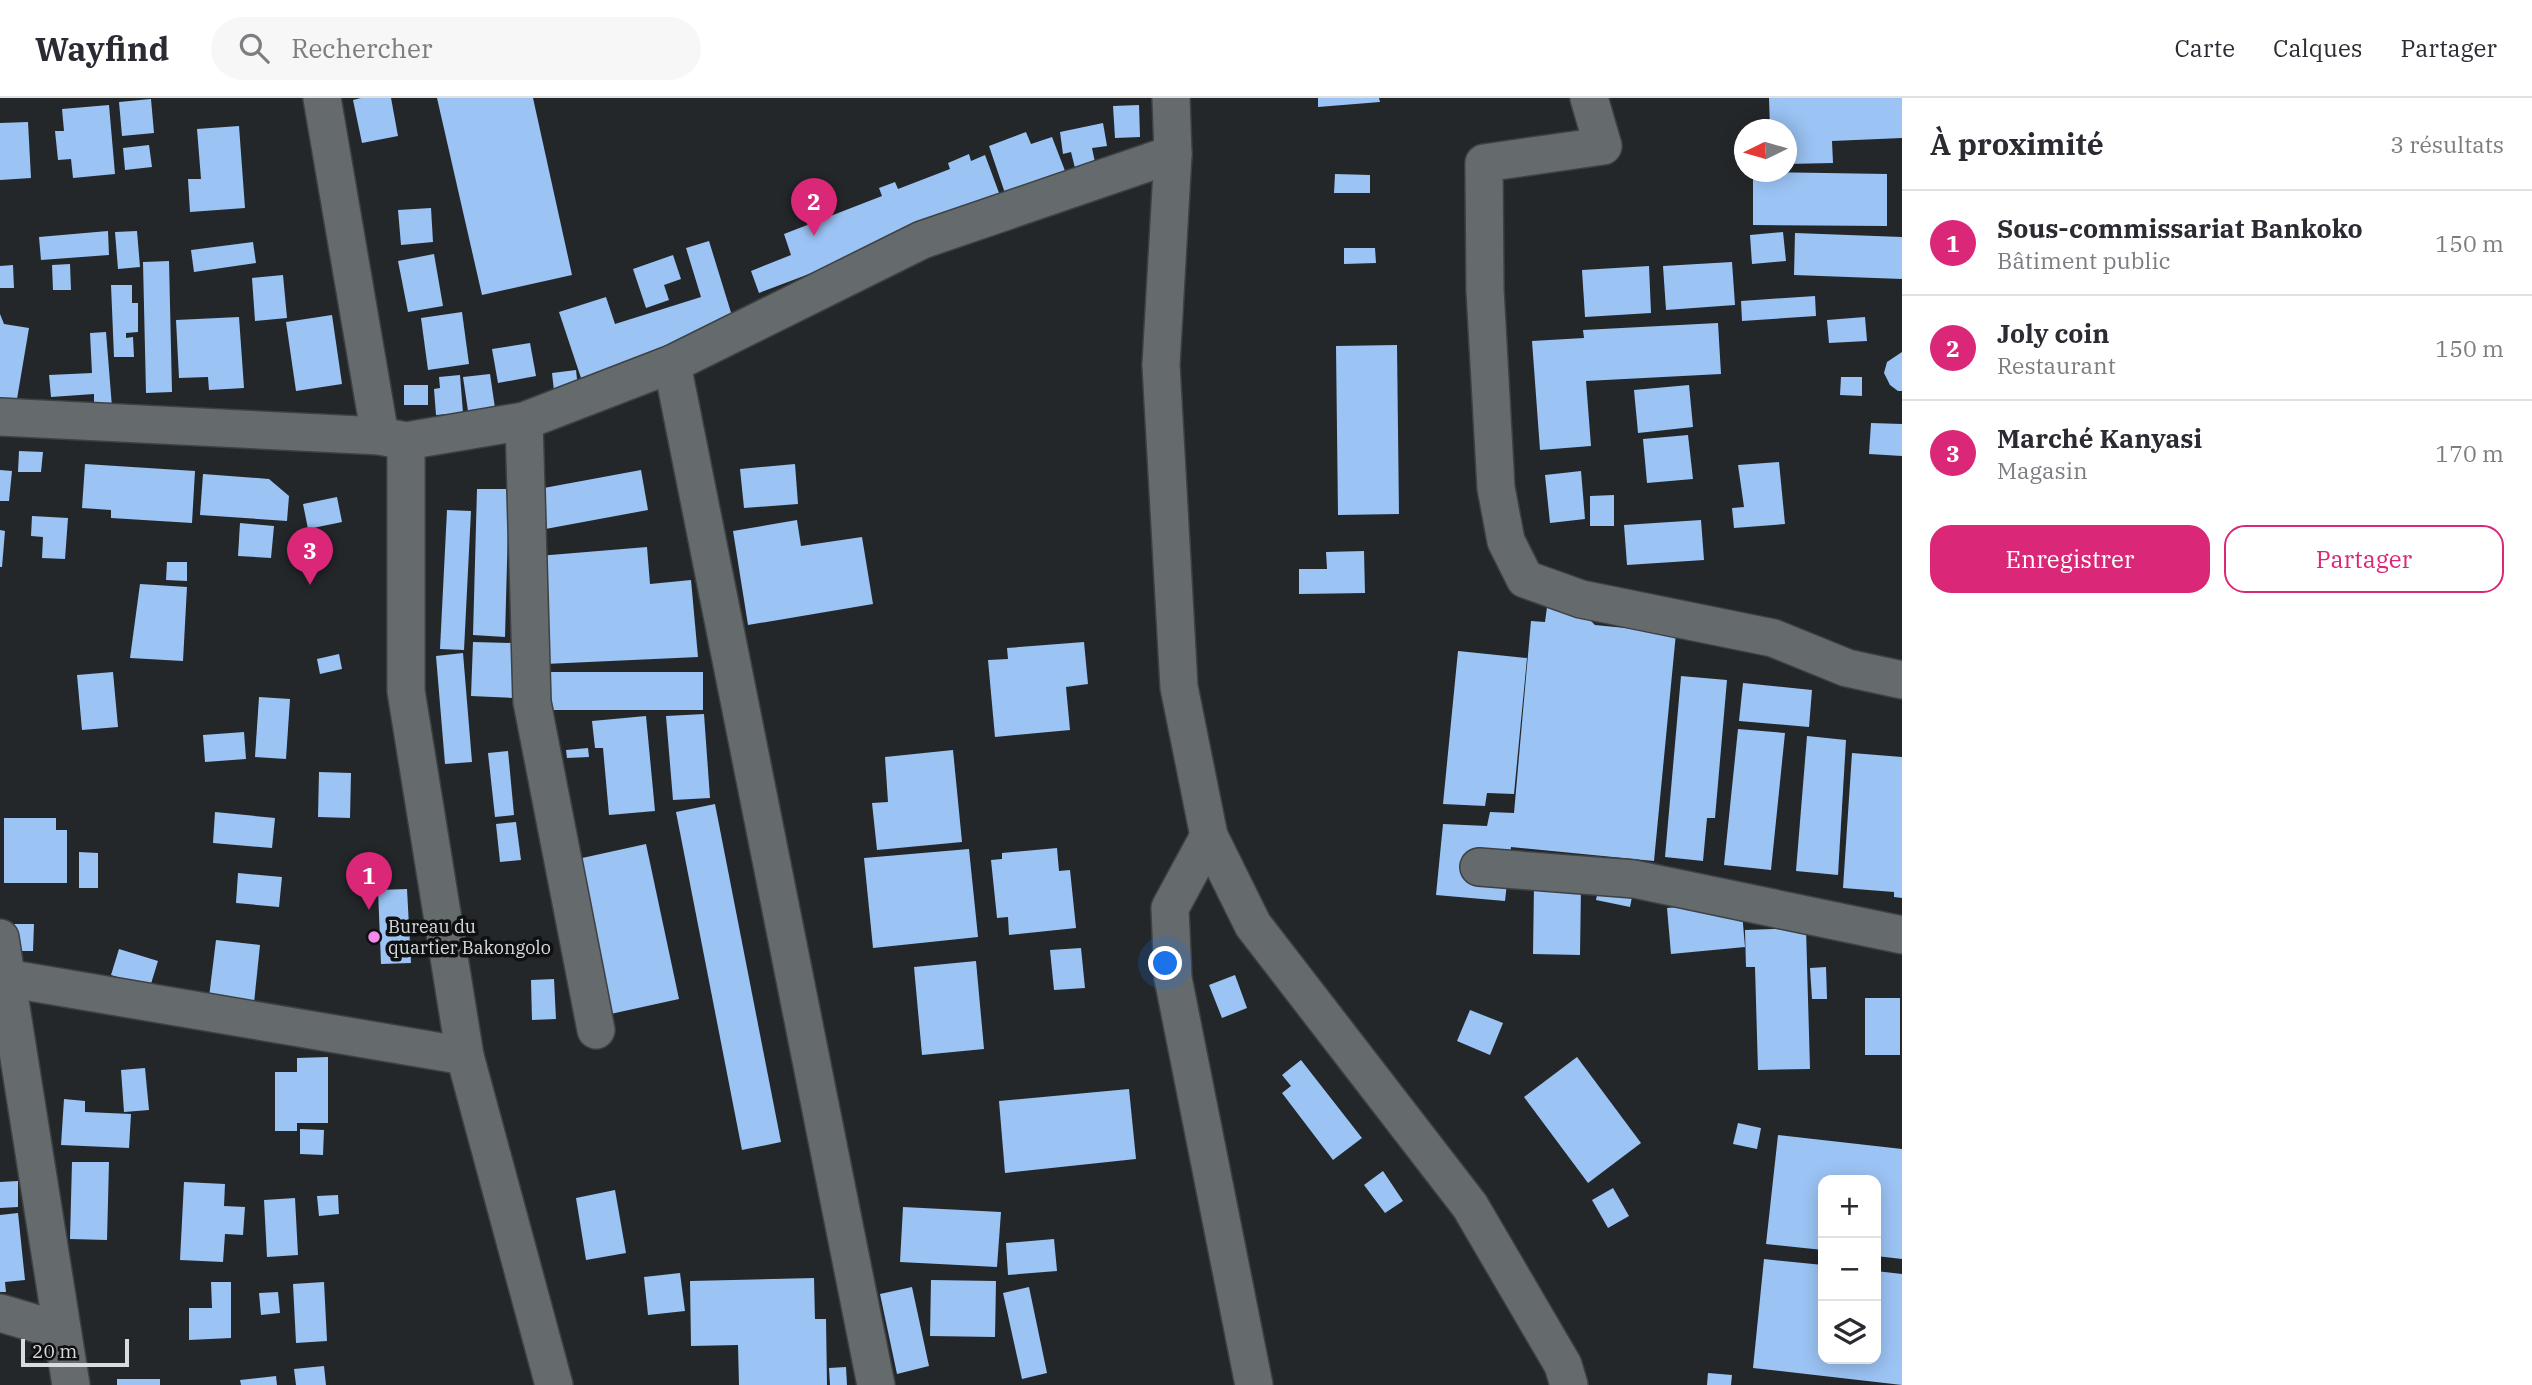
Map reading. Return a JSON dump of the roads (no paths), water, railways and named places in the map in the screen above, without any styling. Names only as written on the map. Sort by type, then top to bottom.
[{"type":"street","points":[[322,98],[393,439],[406,691],[465,1056],[554,1385]]},
{"type":"street","points":[[1171,98],[1173,154],[1161,365],[1179,687],[1209,836],[1253,925],[1470,1206],[1563,1366],[1569,1385]]},
{"type":"street","points":[[1589,98],[1603,145],[1484,163],[1485,290],[1496,488],[1506,541],[1525,579],[1581,599],[1773,639],[1847,668],[1902,680]]},
{"type":"street","points":[[0,417],[393,439],[524,421],[672,364],[922,240],[1173,154]]},
{"type":"street","points":[[672,364],[876,1385]]},
{"type":"street","points":[[524,421],[532,702],[596,1030]]},
{"type":"street","points":[[1209,836],[1170,908],[1173,978],[1254,1385]]},
{"type":"street","points":[[1479,867],[1634,879],[1902,935]]},
{"type":"street","points":[[0,937],[4,978],[71,1385]]},
{"type":"street","points":[[4,978],[465,1056]]},
{"type":"street","points":[[0,1312],[61,1331]]},
{"type":"place","name":"Joly coin","points":[[814,236]]},
{"type":"place","name":"Marché Kanyasi","points":[[310,585]]},
{"type":"place","name":"Sous-commissariat Bankoko","points":[[369,910]]},
{"type":"place","name":"Bureau du quartier Bakongolo","points":[[374,937]]}]
